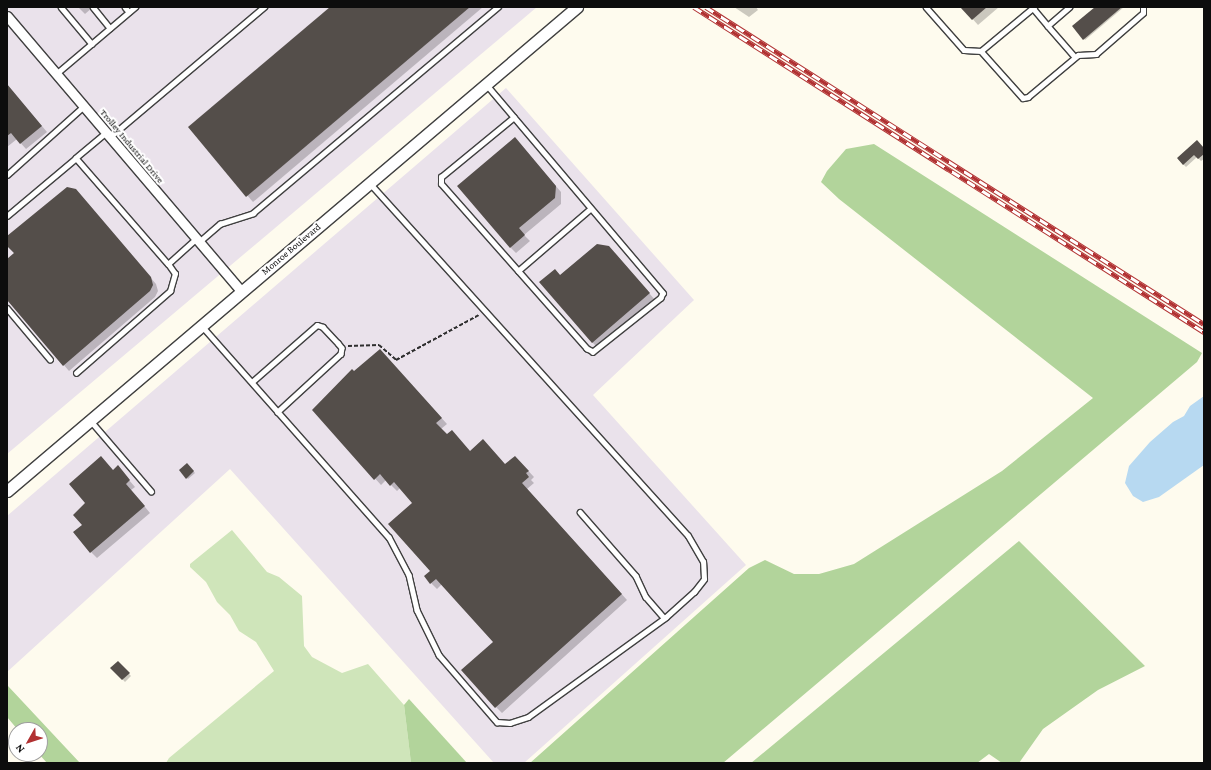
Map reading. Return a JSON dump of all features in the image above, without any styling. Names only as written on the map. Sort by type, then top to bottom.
[{"type":"street","name":"Monroe Boulevard","points":[[7,491],[240,291],[577,7]]},
{"type":"street","name":"Trolley Industrial Drive","points":[[7,16],[240,291]]},
{"type":"lane","points":[[61,7],[92,44]]},
{"type":"lane","points":[[93,7],[110,28]]},
{"type":"lane","points":[[125,7],[129,12]]},
{"type":"lane","points":[[56,74],[135,7]]},
{"type":"lane","points":[[7,216],[76,158],[108,135],[264,7]]},
{"type":"lane","points":[[168,264],[220,224],[253,213],[498,7]]},
{"type":"lane","points":[[926,7],[964,50],[981,50],[1033,7],[1075,58]]},
{"type":"lane","points":[[1048,26],[1070,7]]},
{"type":"lane","points":[[981,50],[1023,98],[1028,98],[1078,55],[1096,54],[1143,13],[1143,7]]},
{"type":"lane","points":[[486,84],[514,117],[590,209],[662,293],[661,298],[593,352],[587,349],[441,184],[441,177],[514,117]]},
{"type":"lane","points":[[7,175],[84,106]]},
{"type":"lane","points":[[76,158],[175,274],[170,291],[76,373]]},
{"type":"lane","points":[[201,325],[389,537],[409,575],[418,610],[439,654],[497,722],[510,723],[528,717],[664,618],[694,592],[704,579],[702,562],[688,536],[369,183]]},
{"type":"lane","points":[[518,271],[590,209]]},
{"type":"lane","points":[[7,308],[50,359]]},
{"type":"lane","points":[[252,382],[317,325],[323,327],[342,348],[341,354],[278,412]]},
{"type":"lane","points":[[90,420],[151,491]]},
{"type":"lane","points":[[580,512],[636,576],[646,597],[664,618]]},
{"type":"path","points":[[342,348],[354,344],[379,346],[396,360],[485,311]]},
{"type":"shaded area","points":[[7,7],[537,7],[7,454]]},
{"type":"shaded area","points":[[506,88],[694,300],[593,395],[746,565],[524,763],[494,763],[230,469],[7,672],[7,516]]},
{"type":"green space","points":[[874,144],[1202,353],[1197,362],[723,763],[530,763],[749,568],[765,560],[794,574],[819,574],[854,564],[1002,471],[1093,398],[839,199],[821,182],[827,171],[846,149]]},
{"type":"green space","points":[[232,530],[267,572],[279,577],[302,596],[304,646],[312,657],[342,673],[368,664],[404,705],[411,763],[166,763],[169,758],[274,671],[256,642],[239,631],[230,615],[217,602],[206,582],[190,567],[190,564]]},
{"type":"green space","points":[[1019,541],[1145,666],[1098,690],[1043,729],[1019,763],[1002,763],[989,754],[977,763],[751,763]]},
{"type":"green space","points":[[7,685],[42,722],[11,722],[7,717]]},
{"type":"green space","points":[[409,699],[467,763],[411,763],[404,705]]},
{"type":"green space","points":[[48,729],[80,763],[46,762],[48,762]]},
{"type":"water","points":[[1204,396],[1204,465],[1159,497],[1143,502],[1133,496],[1125,483],[1129,466],[1150,442],[1173,422],[1184,416],[1190,406]]},
{"type":"building","points":[[330,7],[470,7],[246,197],[188,127]]},
{"type":"building","points":[[960,7],[987,7],[972,20]]},
{"type":"building","points":[[1095,7],[1122,7],[1083,40],[1072,26]]},
{"type":"building","points":[[7,84],[42,126],[20,144],[11,133],[7,136]]},
{"type":"building","points":[[515,137],[556,186],[555,198],[519,228],[525,235],[510,248],[457,186]]},
{"type":"building","points":[[1197,140],[1204,148],[1204,154],[1198,159],[1194,155],[1183,165],[1177,158]]},
{"type":"building","points":[[67,187],[76,189],[151,277],[153,285],[150,291],[63,366],[7,300],[7,259],[14,253],[7,246],[7,236]]},
{"type":"building","points":[[597,244],[609,246],[650,293],[592,343],[539,282],[555,269],[560,275]]},
{"type":"building","points":[[380,349],[442,418],[436,423],[447,434],[452,430],[470,451],[483,439],[505,464],[515,456],[529,471],[526,473],[529,477],[522,483],[622,594],[495,708],[461,670],[493,642],[436,579],[430,584],[424,576],[430,571],[388,524],[412,503],[394,482],[390,486],[380,474],[374,480],[312,410],[352,369],[354,371]]},
{"type":"building","points":[[101,456],[113,470],[118,465],[130,480],[126,484],[145,506],[90,553],[73,532],[82,525],[73,515],[85,503],[69,484]]},
{"type":"building","points":[[187,463],[194,471],[186,479],[179,470]]},
{"type":"building","points":[[118,661],[130,673],[122,680],[110,668]]},
{"type":"railway","points":[[694,7],[1204,332]]},
{"type":"railway","points":[[706,7],[1204,324]]}]
